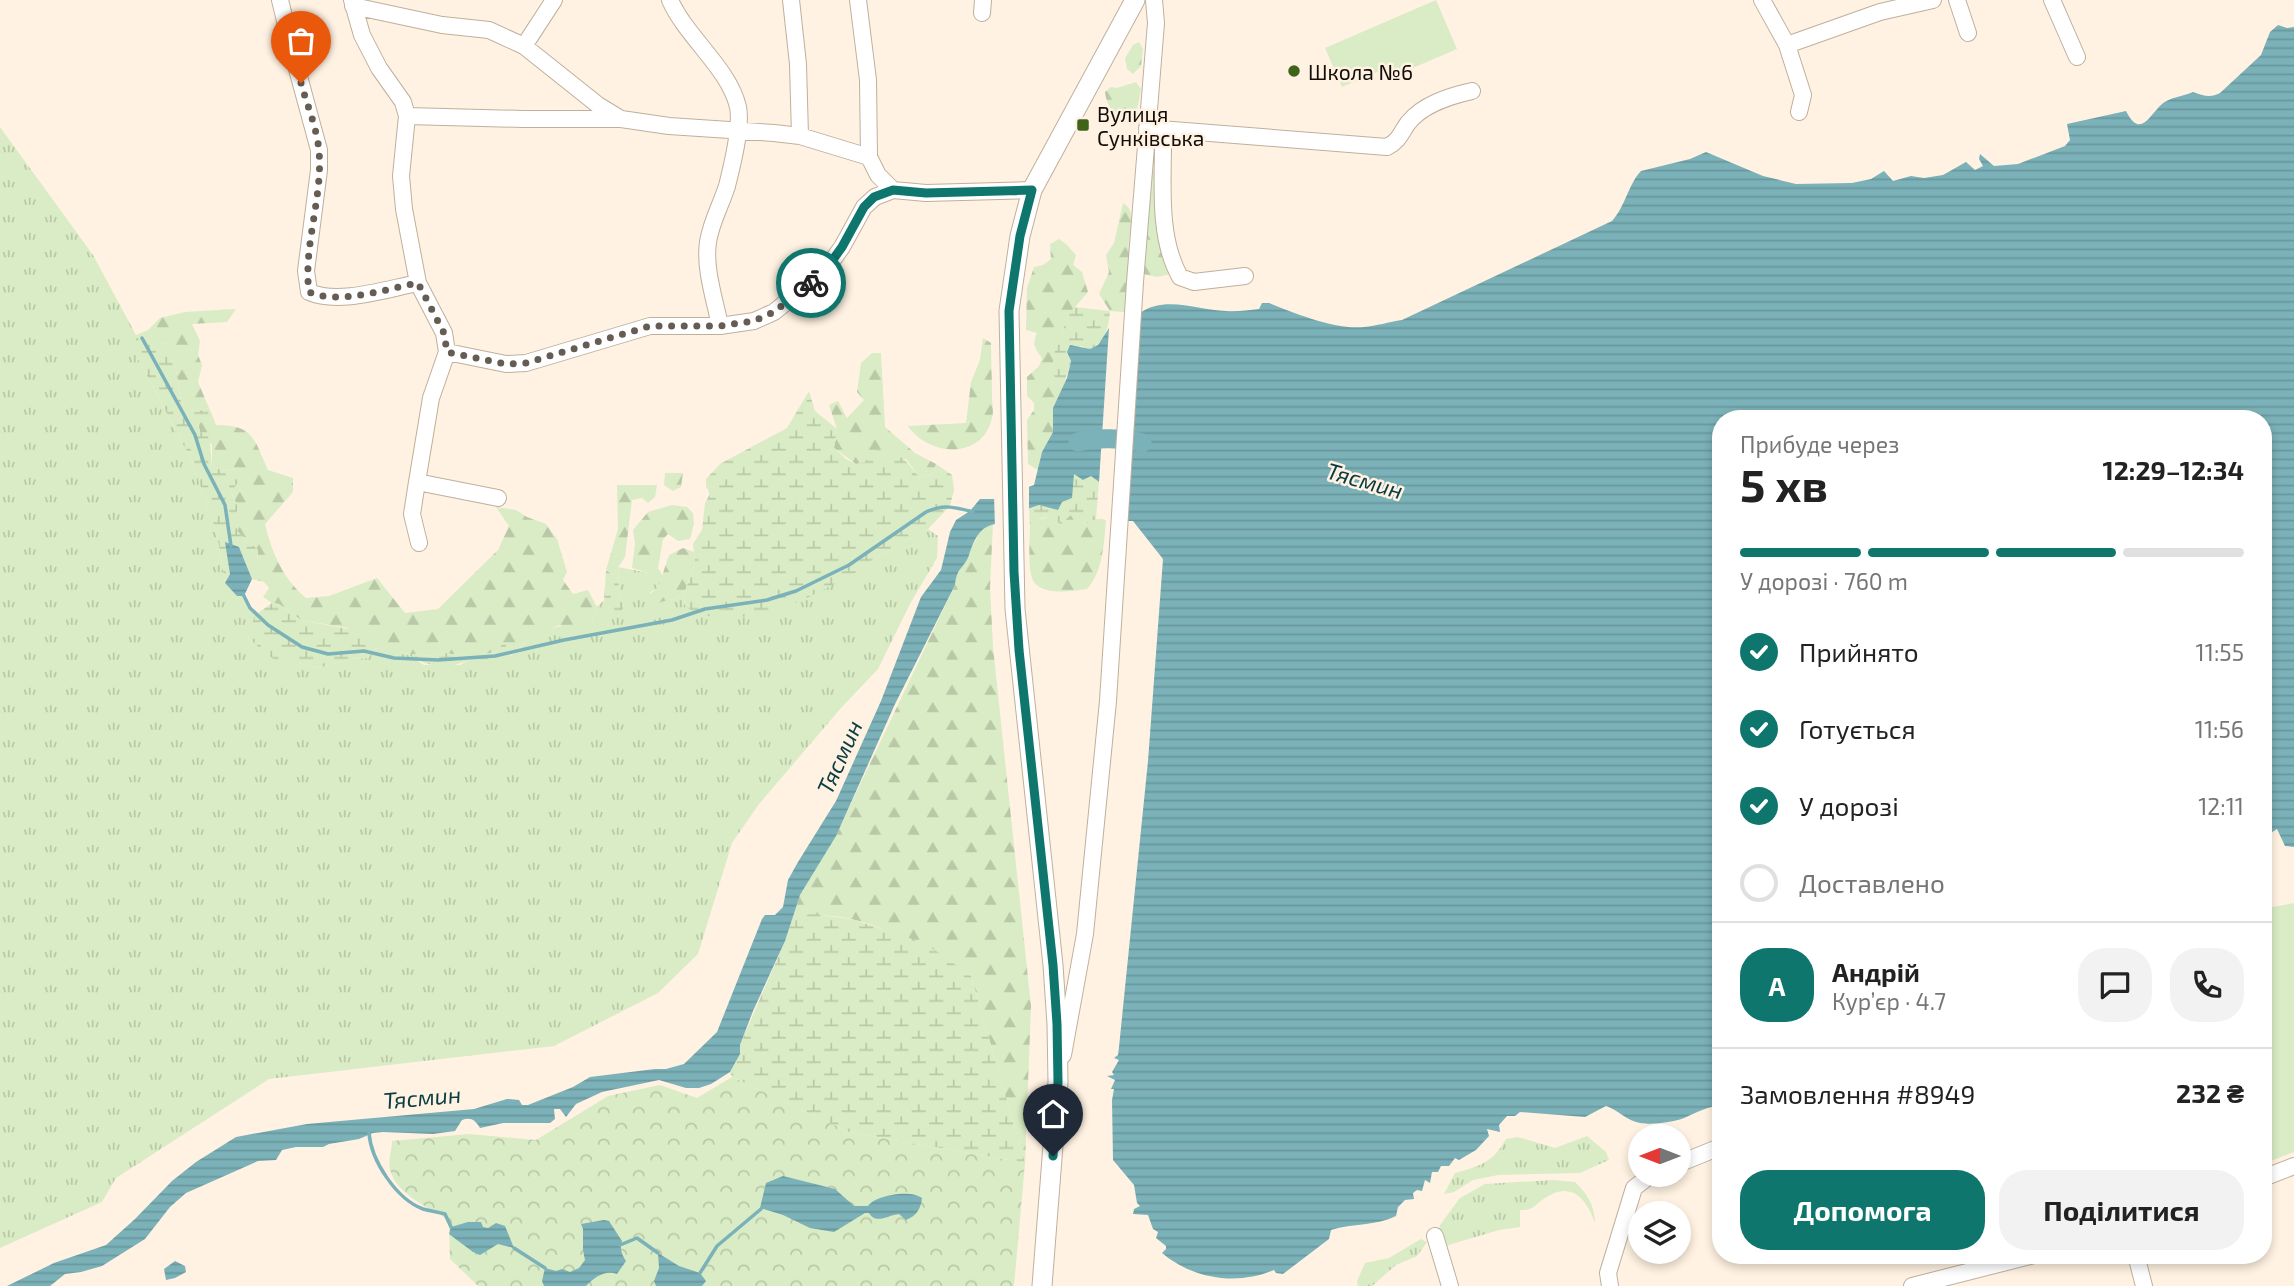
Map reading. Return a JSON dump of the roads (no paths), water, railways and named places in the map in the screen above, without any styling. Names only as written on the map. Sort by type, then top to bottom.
[{"type":"main road","points":[[1042,1286],[1058,1082],[1057,1024],[1019,650],[1014,572],[1009,311],[1020,236],[1032,190],[1135,0]]},
{"type":"street","points":[[281,0],[319,150],[319,170],[306,271],[309,292],[321,298],[343,297],[418,283]]},
{"type":"street","points":[[524,46],[554,0]]},
{"type":"street","points":[[670,0],[677,15],[721,73],[733,93],[738,109],[738,130],[726,187],[710,227],[707,246],[720,326]]},
{"type":"street","points":[[792,0],[798,64],[800,136]]},
{"type":"street","points":[[858,0],[868,80],[869,157],[878,175],[893,190]]},
{"type":"street","points":[[1154,0],[1155,129],[1168,247],[1180,277],[1194,282],[1245,276]]},
{"type":"street","points":[[1762,0],[1787,45],[1803,95],[1799,112]]},
{"type":"street","points":[[1787,45],[1880,12],[1933,0]]},
{"type":"street","points":[[1957,0],[1968,33]]},
{"type":"street","points":[[2052,0],[2077,57]]},
{"type":"street","points":[[352,3],[442,24],[489,30],[524,46],[598,106],[621,119]]},
{"type":"street","points":[[352,3],[362,35],[379,68],[403,102],[407,116],[401,176],[418,283],[444,333],[447,352],[431,398],[412,514],[419,543]]},
{"type":"street","points":[[1155,129],[1387,147],[1396,142],[1419,113],[1451,96],[1472,91]]},
{"type":"street","points":[[407,116],[621,119],[668,126],[800,136],[869,157]]},
{"type":"street","points":[[1058,1082],[1085,934],[1108,701],[1142,190],[1155,129]]},
{"type":"street","points":[[874,197],[878,175]]},
{"type":"street","points":[[447,352],[506,364],[526,363],[650,326],[720,326],[754,321],[774,312],[824,272],[842,247],[864,207],[874,197],[893,190],[926,193],[1032,190]]},
{"type":"street","points":[[417,482],[498,498]]},
{"type":"street","points":[[1691,1159],[1712,1150]]},
{"type":"street","points":[[2272,1175],[2294,1166]]},
{"type":"street","points":[[1609,1280],[1635,1187]]},
{"type":"street","points":[[1435,1236],[1450,1286]]},
{"type":"street","points":[[1912,1286],[1999,1264]]},
{"type":"street","points":[[2138,1264],[2144,1286]]},
{"type":"water","points":[[2278,25],[2294,27],[2294,847],[2285,846],[2277,829],[2272,832],[2272,410],[1712,410],[1712,1107],[1669,1122],[1645,1124],[1635,1122],[1606,1106],[1585,1117],[1520,1112],[1515,1116],[1507,1116],[1499,1125],[1500,1132],[1487,1129],[1489,1136],[1476,1150],[1459,1160],[1455,1158],[1449,1166],[1441,1166],[1438,1172],[1432,1172],[1430,1183],[1425,1180],[1422,1191],[1413,1193],[1414,1199],[1405,1200],[1398,1207],[1396,1216],[1331,1230],[1329,1239],[1283,1274],[1274,1270],[1245,1278],[1216,1277],[1187,1269],[1162,1253],[1166,1246],[1156,1238],[1158,1232],[1153,1229],[1148,1215],[1133,1214],[1134,1209],[1140,1206],[1134,1185],[1113,1160],[1114,1089],[1111,1089],[1115,1080],[1107,1076],[1114,1075],[1112,1072],[1119,1060],[1114,1058],[1118,1055],[1119,1047],[1148,761],[1163,559],[1133,521],[1127,521],[1140,313],[1160,305],[1171,304],[1234,311],[1259,309],[1262,303],[1269,303],[1315,320],[1341,326],[1364,327],[1402,320],[1612,221],[1641,171],[1690,159],[1706,152],[1763,176],[1796,184],[1852,183],[1871,179],[1884,171],[1893,181],[1911,176],[1924,178],[1943,175],[1966,162],[1975,170],[1983,166],[1979,159],[1980,154],[1994,166],[2018,164],[2065,146],[2070,140],[2067,124],[2126,111],[2131,119],[2140,124],[2168,100],[2193,92],[2207,96],[2220,93],[2261,55],[2270,32]]},
{"type":"water","name":"Тясмин","points":[[1109,328],[1099,482],[1091,476],[1083,480],[1074,474],[1072,498],[1062,502],[1058,510],[1039,505],[999,519],[997,524],[982,530],[976,539],[895,704],[836,836],[800,895],[785,941],[753,1011],[740,1045],[740,1054],[730,1072],[699,1088],[686,1088],[659,1080],[602,1092],[576,1104],[566,1117],[560,1109],[554,1109],[555,1119],[550,1123],[503,1123],[480,1128],[468,1119],[462,1120],[455,1131],[433,1134],[373,1133],[323,1147],[282,1150],[276,1160],[258,1161],[186,1193],[170,1207],[145,1239],[102,1266],[65,1274],[50,1286],[7,1286],[54,1263],[106,1245],[172,1181],[236,1137],[307,1124],[474,1109],[507,1099],[519,1100],[522,1105],[528,1105],[573,1087],[590,1077],[666,1069],[684,1064],[717,1032],[762,919],[765,915],[775,915],[783,907],[788,880],[836,801],[881,701],[921,597],[941,570],[950,532],[956,520],[970,511],[980,499],[993,499],[1034,485],[1042,452],[1053,432],[1053,408],[1067,378],[1071,361],[1067,352],[1070,345],[1090,349],[1098,345]]},
{"type":"water","points":[[225,542],[239,547],[252,579],[244,596],[237,596],[225,583],[230,574]]},
{"type":"water","points":[[783,1176],[835,1189],[854,1206],[868,1206],[885,1196],[902,1194],[922,1198],[919,1209],[906,1220],[899,1214],[879,1219],[865,1213],[834,1232],[810,1228],[760,1208],[766,1183]]},
{"type":"water","points":[[609,1221],[622,1241],[621,1251],[626,1261],[617,1274],[600,1275],[586,1286],[544,1286],[542,1281],[545,1268],[570,1272],[579,1268],[585,1260],[581,1224]]},
{"type":"water","points":[[468,1222],[481,1222],[483,1227],[488,1228],[496,1223],[505,1226],[514,1248],[498,1244],[480,1255],[473,1252],[449,1234],[451,1227]]},
{"type":"water","points":[[658,1253],[679,1266],[700,1273],[706,1281],[702,1286],[656,1286],[654,1281],[659,1268]]},
{"type":"water","points":[[175,1261],[185,1266],[186,1272],[166,1280],[164,1269]]},
{"type":"waterway","points":[[142,338],[195,435],[204,464],[225,505],[231,546]]},
{"type":"waterway","name":"Тясмин","points":[[1078,442],[1110,439],[1142,443]]},
{"type":"waterway","points":[[243,594],[250,608],[268,625],[302,647],[328,654],[364,651],[394,658],[438,660],[495,656],[672,620],[705,609],[767,600],[796,591],[849,565],[926,512],[949,507],[973,512]]},
{"type":"waterway","points":[[369,1133],[374,1155],[395,1188],[413,1204],[445,1214],[451,1227]]},
{"type":"waterway","points":[[700,1273],[717,1246],[761,1209]]},
{"type":"waterway","points":[[620,1245],[637,1238],[658,1253]]},
{"type":"waterway","points":[[514,1248],[545,1268]]},
{"type":"place","name":"Школа №6","points":[[1294,71]]},
{"type":"place","name":"Вулиця Сунківська","points":[[1083,125]]}]
